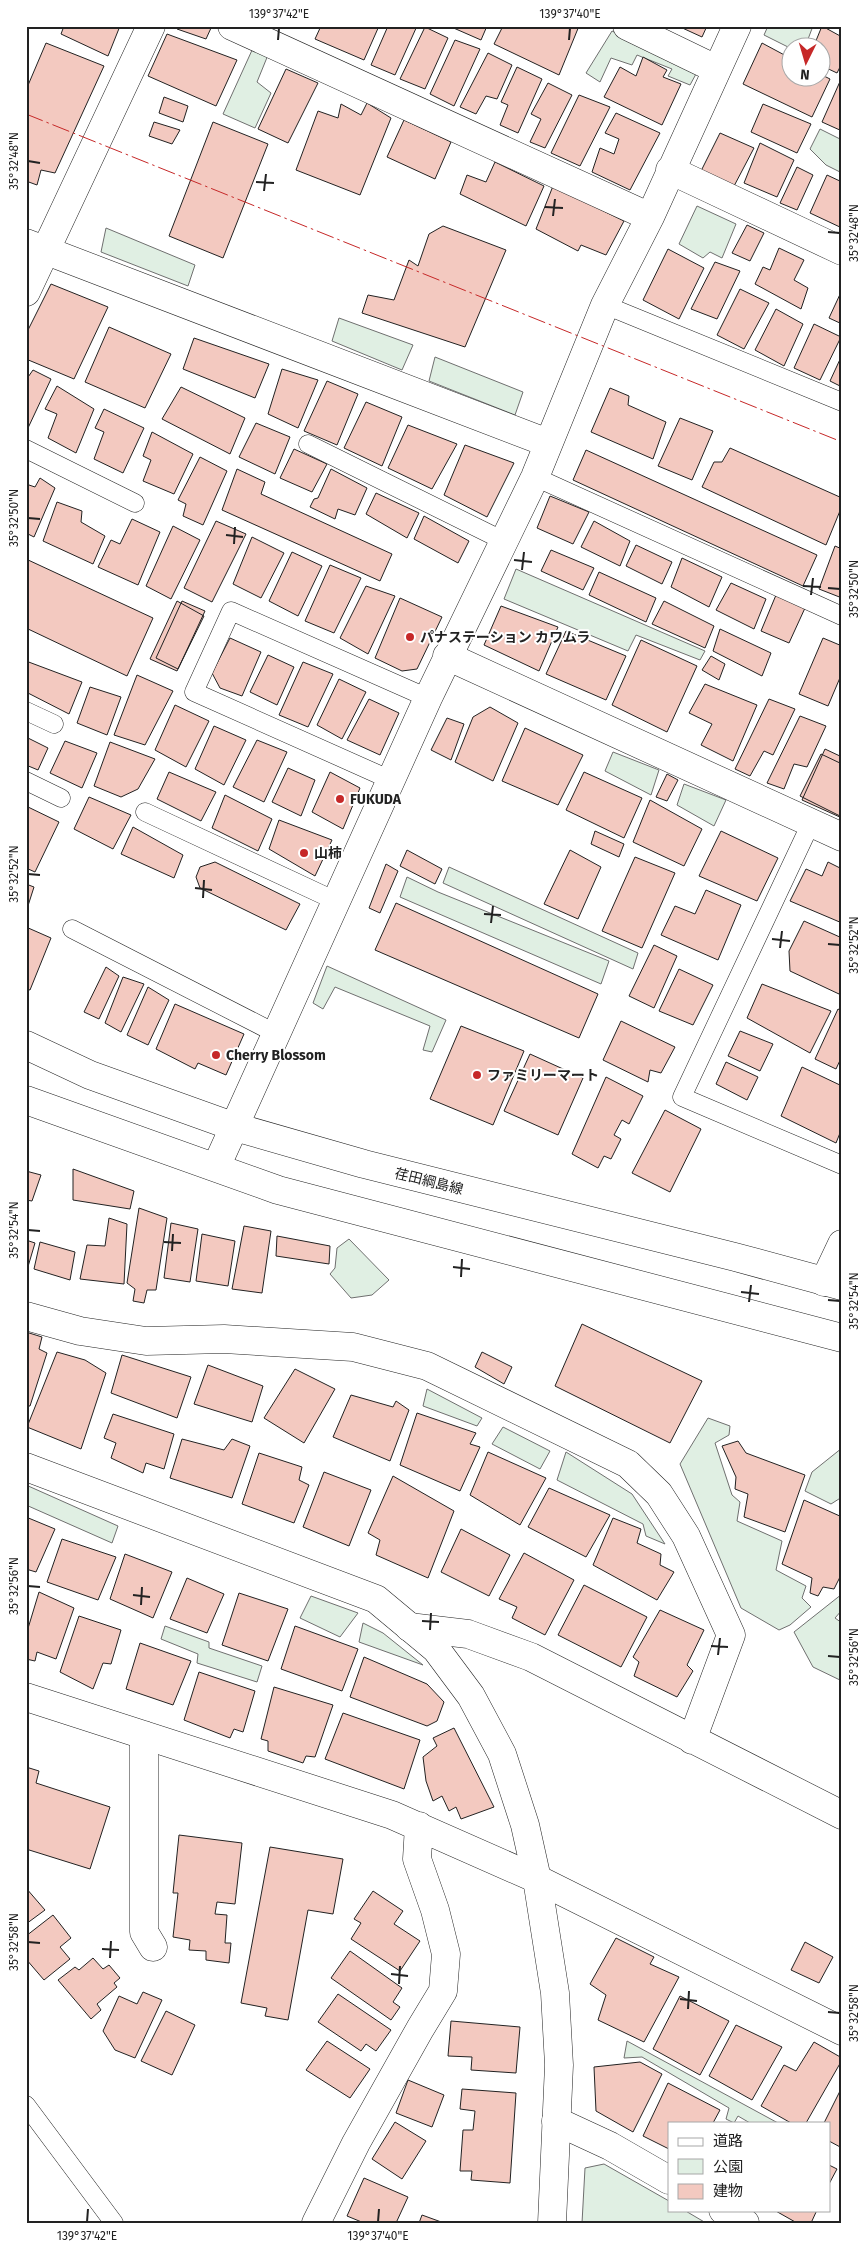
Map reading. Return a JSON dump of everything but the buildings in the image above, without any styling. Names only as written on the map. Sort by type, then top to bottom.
[{"type":"street","points":[[26,292],[36,247],[150,26]]},
{"type":"street","points":[[232,26],[650,217]]},
{"type":"street","points":[[627,26],[716,69]]},
{"type":"street","points":[[216,1167],[447,656],[535,477],[605,304],[650,217],[737,26]]},
{"type":"street","points":[[670,170],[842,251]]},
{"type":"street","points":[[36,247],[548,443]]},
{"type":"street","points":[[447,656],[842,838]]},
{"type":"street","name":"荏田綱島線","points":[[26,1045],[90,1075],[235,1127],[364,1164],[735,1257],[833,1284]]},
{"type":"street","points":[[26,1100],[278,1190],[842,1338]]},
{"type":"street","points":[[833,1284],[842,1244]]},
{"type":"street","points":[[26,1316],[80,1330],[146,1341],[224,1339],[353,1347],[427,1366],[628,1464],[659,1494],[686,1536],[731,1635],[692,1740]]},
{"type":"street","points":[[26,1468],[376,1599],[436,1649],[471,1696],[502,1754],[524,1825],[537,1879],[555,1993],[559,2065],[552,2223]]},
{"type":"street","points":[[409,1627],[468,1634],[531,1656],[692,1740],[842,1815]]},
{"type":"street","points":[[26,1697],[392,1815],[419,1826],[537,1879],[842,2031]]},
{"type":"street","points":[[144,1735],[144,1932],[153,1947]]},
{"type":"street","points":[[316,2223],[356,2143],[420,2029],[444,1991],[446,1954],[435,1910],[417,1859],[419,1826]]},
{"type":"street","points":[[556,2121],[610,2146],[668,2179]]},
{"type":"street","points":[[726,2212],[745,2223]]},
{"type":"lane","points":[[605,304],[842,402]]},
{"type":"lane","points":[[308,444],[504,541]]},
{"type":"lane","points":[[26,449],[135,502]]},
{"type":"lane","points":[[535,477],[842,616]]},
{"type":"lane","points":[[391,780],[194,692],[230,611],[428,698]]},
{"type":"lane","points":[[26,711],[54,724]]},
{"type":"lane","points":[[26,781],[61,798]]},
{"type":"lane","points":[[145,812],[336,901]]},
{"type":"lane","points":[[811,823],[682,1097],[842,1165]]},
{"type":"lane","points":[[72,929],[277,1034]]},
{"type":"lane","points":[[26,2105],[114,2223]]},
{"type":"green space","points":[[768,26],[813,26],[808,38],[780,38],[780,43],[764,35]]},
{"type":"green space","points":[[612,31],[696,74],[690,85],[668,76],[672,69],[637,55],[632,65],[611,58],[600,82],[586,73]]},
{"type":"green space","points":[[253,48],[268,55],[257,82],[271,93],[255,128],[223,114]]},
{"type":"green space","points":[[820,129],[842,140],[842,173],[826,165],[810,149]]},
{"type":"green space","points":[[697,206],[736,224],[722,258],[710,252],[703,258],[679,244]]},
{"type":"green space","points":[[106,228],[195,265],[188,286],[101,252]]},
{"type":"green space","points":[[339,318],[413,345],[402,370],[332,341]]},
{"type":"green space","points":[[435,357],[523,392],[515,415],[429,381]]},
{"type":"green space","points":[[516,569],[705,651],[700,660],[636,635],[628,651],[504,599]]},
{"type":"green space","points":[[613,752],[659,770],[651,795],[605,771]]},
{"type":"green space","points":[[684,784],[726,800],[714,826],[677,805]]},
{"type":"green space","points":[[449,867],[638,953],[633,969],[443,883]]},
{"type":"green space","points":[[407,877],[438,892],[609,961],[601,984],[400,897]]},
{"type":"green space","points":[[327,966],[446,1020],[432,1052],[423,1050],[430,1026],[335,987],[323,1009],[313,1003]]},
{"type":"green space","points":[[349,1239],[389,1280],[372,1295],[351,1298],[330,1274],[335,1268],[337,1248]]},
{"type":"green space","points":[[427,1389],[482,1418],[477,1426],[423,1406]]},
{"type":"green space","points":[[708,1418],[730,1426],[729,1435],[715,1443],[732,1495],[740,1502],[737,1521],[782,1541],[776,1570],[806,1586],[802,1598],[811,1607],[790,1625],[779,1630],[741,1608],[680,1464]]},
{"type":"green space","points":[[503,1427],[550,1451],[540,1469],[492,1444]]},
{"type":"green space","points":[[842,1448],[842,1497],[831,1504],[805,1491],[812,1472]]},
{"type":"green space","points":[[566,1452],[632,1494],[665,1544],[646,1536],[643,1524],[557,1480]]},
{"type":"green space","points":[[26,1485],[118,1526],[112,1543],[26,1505]]},
{"type":"green space","points":[[842,1594],[842,1610],[835,1618],[842,1623],[842,1681],[813,1667],[794,1632]]},
{"type":"green space","points":[[311,1596],[358,1613],[340,1637],[300,1618]]},
{"type":"green space","points":[[363,1623],[383,1633],[423,1665],[359,1642]]},
{"type":"green space","points":[[165,1626],[209,1642],[209,1648],[262,1666],[257,1682],[197,1663],[198,1654],[161,1639]]},
{"type":"green space","points":[[627,2041],[776,2122],[748,2122],[738,2116],[735,2122],[732,2122],[726,2119],[729,2108],[642,2057],[624,2058]]},
{"type":"green space","points":[[604,2164],[668,2200],[668,2212],[687,2212],[706,2223],[582,2223],[585,2168]]},
{"type":"power","points":[[26,114],[842,442]]},
{"type":"place","name":"パナステーション カワムラ","points":[[410,637]]},
{"type":"place","name":"FUKUDA","points":[[340,799]]},
{"type":"place","name":"山柿","points":[[304,853]]},
{"type":"place","name":"Cherry Blossom","points":[[216,1055]]},
{"type":"place","name":"ファミリーマート","points":[[477,1075]]}]
